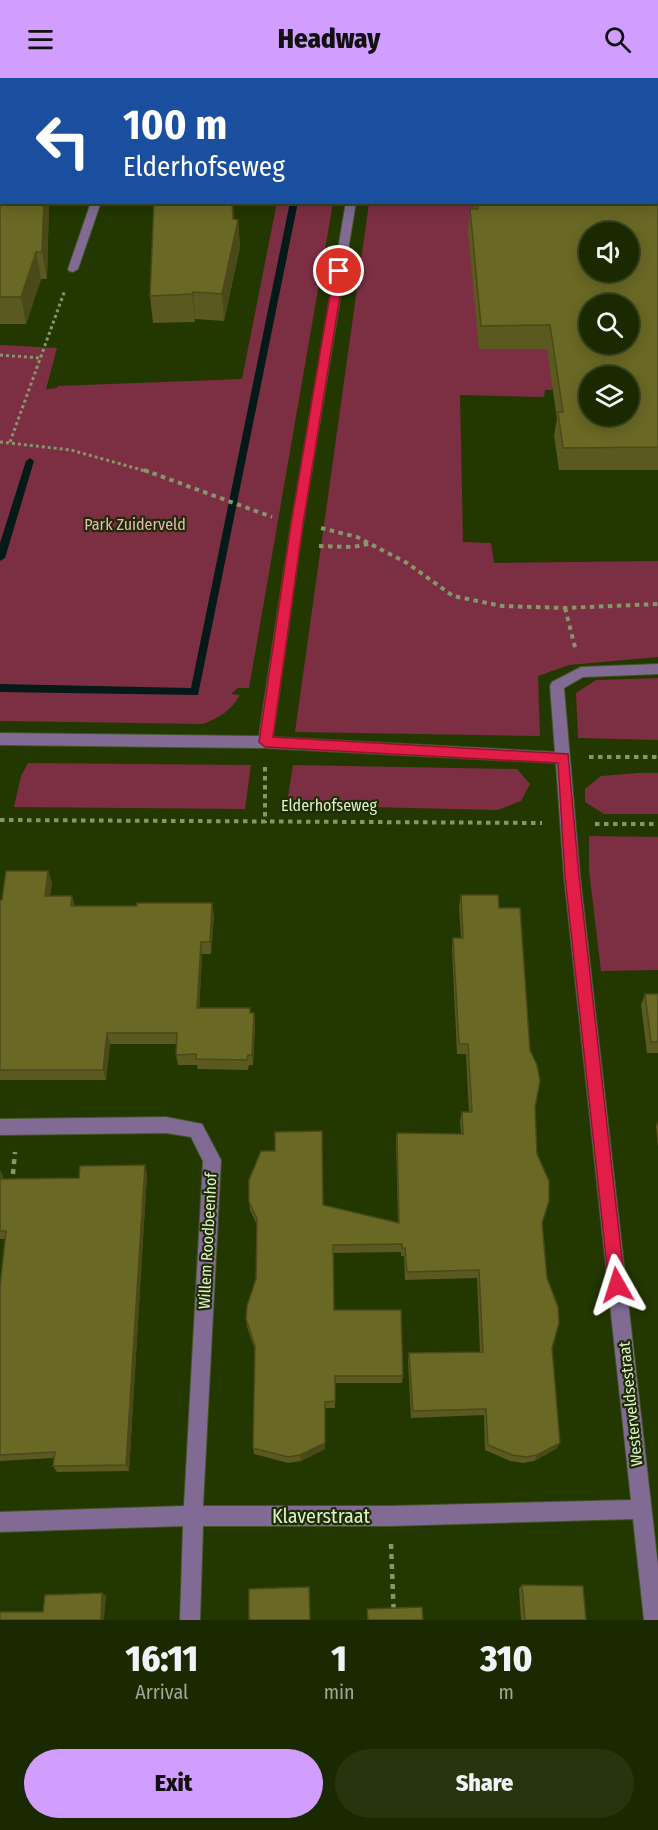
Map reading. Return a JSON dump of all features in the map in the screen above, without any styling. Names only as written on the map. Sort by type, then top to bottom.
[{"type":"street","points":[[73,269],[95,204]]},
{"type":"street","points":[[265,742],[297,524],[351,204]]},
{"type":"street","points":[[0,739],[265,742],[564,758],[557,686],[581,672],[658,669]]},
{"type":"street","name":"Westerveldsestraat","points":[[564,758],[572,876],[654,1620]]},
{"type":"street","name":"Willem Roodbeenhof","points":[[9,1127],[166,1125],[196,1130],[212,1160],[193,1516]]},
{"type":"street","name":"Klaverstraat","points":[[0,1522],[193,1516],[390,1516],[642,1509]]},
{"type":"street","points":[[190,1620],[193,1516]]},
{"type":"path","points":[[10,442],[73,269]]},
{"type":"path","points":[[0,355],[40,358]]},
{"type":"path","points":[[0,442],[101,456],[157,473],[271,517],[329,529],[369,543],[407,563],[453,596],[501,606],[565,608],[658,604]]},
{"type":"path","points":[[315,546],[353,547],[369,543]]},
{"type":"path","points":[[565,608],[581,672]]},
{"type":"path","points":[[265,742],[265,823]]},
{"type":"path","points":[[564,758],[658,757]]},
{"type":"path","name":"Elderhofseweg","points":[[0,820],[658,824]]},
{"type":"path","points":[[9,1127],[11,1194]]},
{"type":"path","points":[[390,1516],[394,1620]]},
{"type":"green space","name":"Park Zuiderveld","points":[[277,204],[333,204],[249,688],[238,688],[231,694],[240,695],[233,705],[220,716],[203,724],[0,721],[0,345],[57,348],[46,389],[58,386],[242,379]]},
{"type":"green space","points":[[369,204],[629,204],[471,225],[579,268],[579,282],[638,282],[656,300],[639,300],[639,294],[579,294],[579,299],[476,298],[579,340],[579,354],[636,354],[658,383],[639,380],[639,366],[579,366],[579,380],[553,390],[545,390],[544,397],[460,395],[463,542],[491,543],[494,563],[658,561],[658,657],[569,665],[538,676],[540,736],[295,732]]},
{"type":"green space","points":[[658,678],[658,740],[578,738],[576,693],[596,680]]},
{"type":"green space","points":[[28,763],[251,765],[245,809],[14,807],[21,776]]},
{"type":"green space","points":[[293,765],[517,769],[530,784],[521,801],[498,810],[286,808]]},
{"type":"green space","points":[[658,773],[658,814],[604,814],[585,802],[585,789],[601,776]]},
{"type":"green space","points":[[589,836],[658,837],[658,970],[601,971],[589,870]]},
{"type":"building","points":[[0,204],[44,204],[42,252],[36,252],[21,297],[0,297]]},
{"type":"building","points":[[154,204],[232,204],[233,219],[238,220],[222,294],[193,292],[192,294],[150,296]]},
{"type":"building","points":[[478,204],[658,204],[658,447],[563,448],[558,412],[563,412],[550,325],[481,326],[470,209],[478,209]]},
{"type":"building","points":[[6,871],[48,871],[45,896],[72,896],[71,906],[212,903],[210,942],[201,942],[197,1008],[250,1008],[250,1013],[254,1013],[252,1055],[248,1055],[247,1060],[196,1059],[196,1054],[176,1055],[177,1033],[107,1033],[103,1070],[0,1070],[0,900],[2,900]]},
{"type":"building","points":[[461,895],[498,895],[499,908],[520,908],[530,1050],[537,1065],[540,1081],[535,1107],[537,1154],[549,1181],[549,1201],[542,1223],[547,1278],[558,1307],[559,1323],[552,1348],[560,1443],[537,1455],[526,1457],[512,1455],[488,1445],[486,1409],[413,1411],[409,1353],[483,1352],[479,1270],[407,1272],[405,1248],[402,1248],[402,1244],[333,1245],[334,1310],[401,1310],[403,1376],[335,1376],[335,1401],[325,1402],[325,1443],[300,1455],[288,1457],[253,1448],[255,1346],[246,1319],[247,1306],[256,1279],[257,1219],[249,1202],[249,1180],[261,1151],[275,1151],[275,1132],[322,1131],[323,1205],[399,1223],[397,1133],[463,1134],[462,1112],[472,1112],[468,1044],[459,1044],[453,938],[463,938]]},
{"type":"building","points":[[645,994],[658,994],[658,1042],[651,1042]]},
{"type":"building","points":[[145,1165],[126,1465],[53,1466],[55,1452],[0,1455],[0,1287],[6,1231],[0,1231],[0,1179],[79,1178],[80,1166]]},
{"type":"building","points":[[522,1585],[583,1586],[586,1620],[525,1620]]},
{"type":"building","points":[[309,1587],[310,1620],[249,1620],[249,1589]]},
{"type":"building","points":[[102,1593],[101,1620],[0,1620],[0,1612],[43,1612],[45,1595]]},
{"type":"building","points":[[422,1607],[423,1620],[368,1620],[367,1609]]},
{"type":"waterway","points":[[0,688],[195,692],[294,204]]},
{"type":"waterway","points":[[0,558],[30,461]]},
{"type":"route","points":[[339,271],[297,524],[265,742],[564,758],[572,876],[617,1285]]}]
